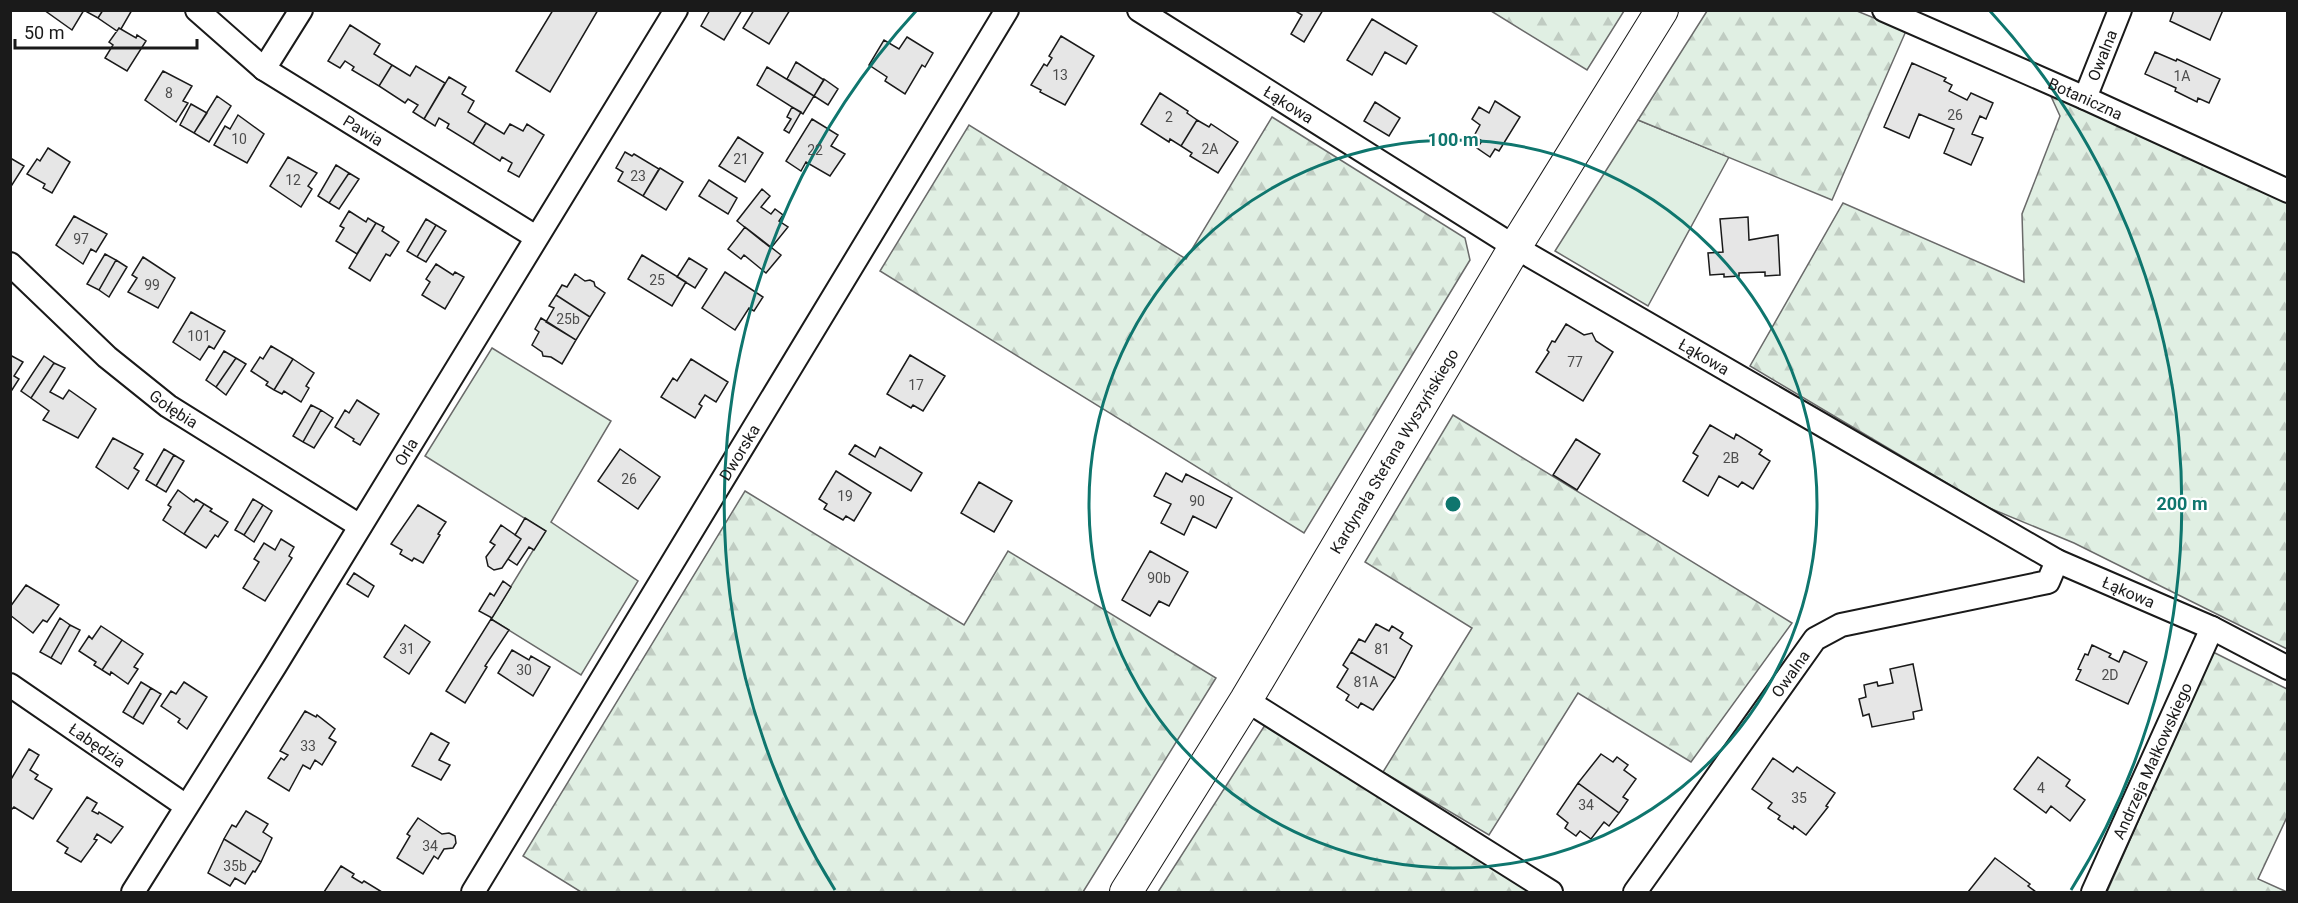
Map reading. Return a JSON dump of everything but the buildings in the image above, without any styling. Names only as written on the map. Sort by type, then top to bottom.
[{"type":"main road","name":"Kardynała Stefana Wyszyńskiego","points":[[1126,892],[1246,700],[1515,247],[1662,10]]},
{"type":"street","name":"Pawia","points":[[198,10],[264,69],[536,237]]},
{"type":"street","points":[[264,69],[301,10]]},
{"type":"street","name":"Orla","points":[[132,892],[360,526],[676,10]]},
{"type":"street","name":"Dworska","points":[[473,892],[1007,10]]},
{"type":"street","name":"Łąkowa","points":[[1139,10],[1515,247],[2057,561],[2212,628],[2288,668]]},
{"type":"street","name":"Botaniczna","points":[[1884,10],[2085,98],[2288,191]]},
{"type":"street","name":"Owalna","points":[[2085,98],[2120,10]]},
{"type":"street","name":"Gołębia","points":[[10,264],[107,357],[168,406],[360,526]]},
{"type":"street","name":"Owalna","points":[[1635,892],[1815,639],[1840,625],[2048,582],[2057,561]]},
{"type":"street","name":"Andrzeja Małkowskiego","points":[[2093,892],[2212,628]]},
{"type":"street","name":"Łabędzia","points":[[10,685],[186,806]]},
{"type":"street","points":[[1246,700],[1551,892]]},
{"type":"green space","points":[[1491,11],[1624,11],[1587,70]]},
{"type":"green space","points":[[1707,11],[1857,11],[1906,31],[1832,200],[1638,120]]},
{"type":"green space","points":[[2049,92],[2287,203],[2287,649],[2074,543],[1987,507],[1750,366],[1843,203],[2024,282],[2022,214],[2060,116]]},
{"type":"green space","points":[[1272,117],[1465,238],[1470,260],[1304,533],[880,271],[969,125],[1186,259]]},
{"type":"green space","points":[[1638,120],[1729,157],[1648,306],[1555,251]]},
{"type":"green space","points":[[492,348],[611,421],[551,522],[638,581],[581,675],[491,619],[545,531],[425,456]]},
{"type":"green space","points":[[1453,415],[1792,623],[1691,762],[1578,693],[1489,835],[1383,772],[1472,628],[1365,562]]},
{"type":"green space","points":[[745,491],[964,625],[1008,551],[1216,678],[1083,892],[581,892],[523,856]]},
{"type":"green space","points":[[2213,652],[2287,689],[2287,817],[2258,879],[2287,892],[2107,892]]},
{"type":"green space","points":[[1265,725],[1533,892],[1158,892]]}]
